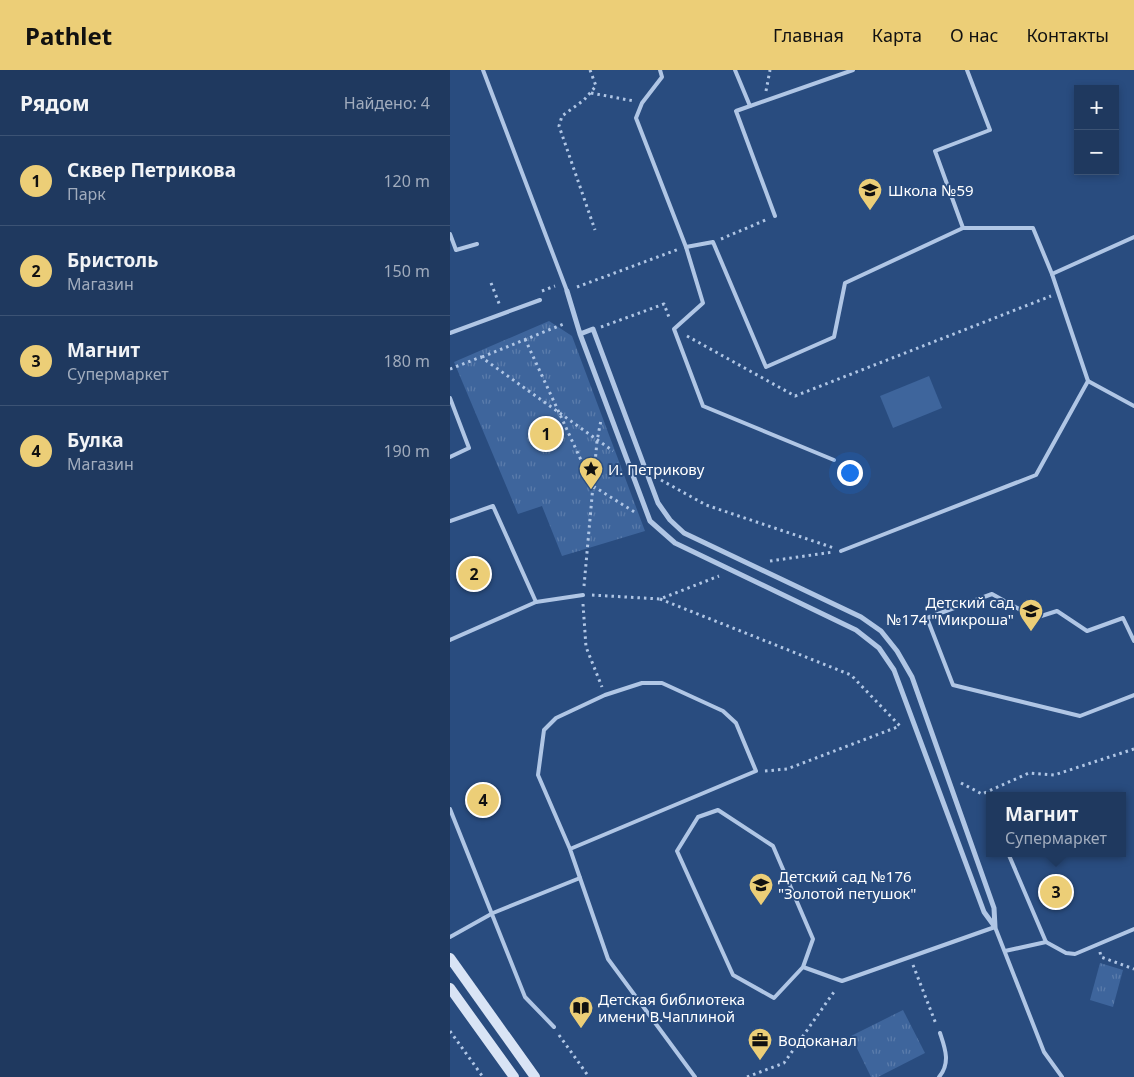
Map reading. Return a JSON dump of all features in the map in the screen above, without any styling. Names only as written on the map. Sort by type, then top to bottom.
[{"type":"main road","points":[[450,958],[535,1077]]},
{"type":"main road","points":[[450,988],[514,1077]]},
{"type":"street","points":[[567,291],[580,334],[650,521],[675,543],[856,630],[879,648],[894,670],[984,912],[995,927]]},
{"type":"street","points":[[580,334],[593,329],[658,503],[670,520],[684,533],[861,617],[881,631],[897,651],[912,677],[994,908],[995,927]]},
{"type":"lane","points":[[483,70],[567,291]]},
{"type":"lane","points":[[660,70],[662,78],[642,103],[636,118],[686,247],[703,303],[674,329],[703,406],[834,460]]},
{"type":"lane","points":[[735,70],[750,106]]},
{"type":"lane","points":[[775,216],[736,111],[853,70]]},
{"type":"lane","points":[[963,228],[935,151],[990,130],[967,70]]},
{"type":"lane","points":[[686,247],[713,242],[766,366],[834,337],[845,283],[963,228],[1033,228],[1059,293],[1088,382],[1134,406]]},
{"type":"lane","points":[[450,234],[456,250],[477,244]]},
{"type":"lane","points":[[1052,274],[1134,237]]},
{"type":"lane","points":[[450,333],[540,300]]},
{"type":"lane","points":[[841,551],[1036,476],[1088,382]]},
{"type":"lane","points":[[450,398],[469,448],[450,456]]},
{"type":"lane","points":[[450,521],[493,506],[536,602]]},
{"type":"lane","points":[[1134,641],[1124,618],[1087,631],[1057,611],[1034,618],[992,594],[927,618],[953,685],[1080,716],[1134,695]]},
{"type":"lane","points":[[450,640],[536,602],[583,595]]},
{"type":"lane","points":[[570,849],[756,771],[736,723],[723,711],[662,683],[642,683],[605,695],[556,718],[544,730],[538,775],[570,849],[608,959],[695,1077]]},
{"type":"lane","points":[[450,809],[525,997],[554,1027]]},
{"type":"lane","points":[[718,810],[773,846],[813,939],[803,967],[774,998],[733,975],[677,851],[698,817],[718,810]]},
{"type":"lane","points":[[1010,857],[1046,942],[1066,953],[1075,954],[1134,929]]},
{"type":"lane","points":[[450,937],[492,913],[580,878]]},
{"type":"lane","points":[[803,967],[842,981],[995,927],[1044,1052],[1062,1077]]},
{"type":"lane","points":[[1005,951],[1046,942]]},
{"type":"lane","points":[[940,1033],[947,1052],[945,1071],[940,1077]]},
{"type":"path","points":[[590,70],[596,86],[584,100],[562,116],[559,126],[595,230]]},
{"type":"path","points":[[763,102],[770,70]]},
{"type":"path","points":[[590,93],[642,103]]},
{"type":"path","points":[[713,242],[775,216]]},
{"type":"path","points":[[567,291],[686,247]]},
{"type":"path","points":[[491,283],[503,314]]},
{"type":"path","points":[[540,300],[537,293],[564,283]]},
{"type":"path","points":[[593,329],[664,304],[674,329],[795,396],[1059,293]]},
{"type":"path","points":[[450,368],[575,319]]},
{"type":"path","points":[[525,339],[593,486],[650,521]]},
{"type":"path","points":[[481,357],[626,460]]},
{"type":"path","points":[[604,400],[597,441],[583,595],[586,647],[605,695]]},
{"type":"path","points":[[646,472],[706,505],[841,551]]},
{"type":"path","points":[[750,564],[841,551]]},
{"type":"path","points":[[660,599],[734,570]]},
{"type":"path","points":[[583,595],[660,599],[850,675],[900,726]]},
{"type":"path","points":[[756,771],[787,769],[914,721]]},
{"type":"path","points":[[986,792],[1029,773],[1054,775],[1134,749]]},
{"type":"path","points":[[947,776],[982,794],[986,792]]},
{"type":"path","points":[[1098,944],[1101,957],[1134,968]]},
{"type":"path","points":[[910,957],[940,1033]]},
{"type":"path","points":[[747,1077],[784,1063],[842,981]]},
{"type":"path","points":[[554,1027],[590,1077]]},
{"type":"path","points":[[450,1031],[483,1077]]},
{"type":"green space","points":[[549,321],[572,336],[645,531],[562,556],[542,506],[518,514],[454,362]]},
{"type":"green space","points":[[929,376],[942,408],[893,428],[880,396]]},
{"type":"green space","points":[[1100,963],[1123,970],[1113,1007],[1090,1000]]},
{"type":"green space","points":[[903,1010],[925,1053],[878,1077],[871,1077],[851,1036]]},
{"type":"place","name":"Школа №59","points":[[870,211]]},
{"type":"place","name":"Сквер Петрикова","points":[[546,434]]},
{"type":"place","name":"И. Петрикову","points":[[591,490]]},
{"type":"place","name":"Бристоль","points":[[474,574]]},
{"type":"place","name":"Детский сад №174 \"Микроша\"","points":[[1031,632]]},
{"type":"place","name":"Булка","points":[[483,800]]},
{"type":"place","name":"Магнит","points":[[1056,892]]},
{"type":"place","name":"Детский сад №176 \"Золотой петушок\"","points":[[761,906]]},
{"type":"place","name":"Детская библиотека имени В.Чаплиной","points":[[581,1029]]},
{"type":"place","name":"Водоканал","points":[[760,1061]]}]
